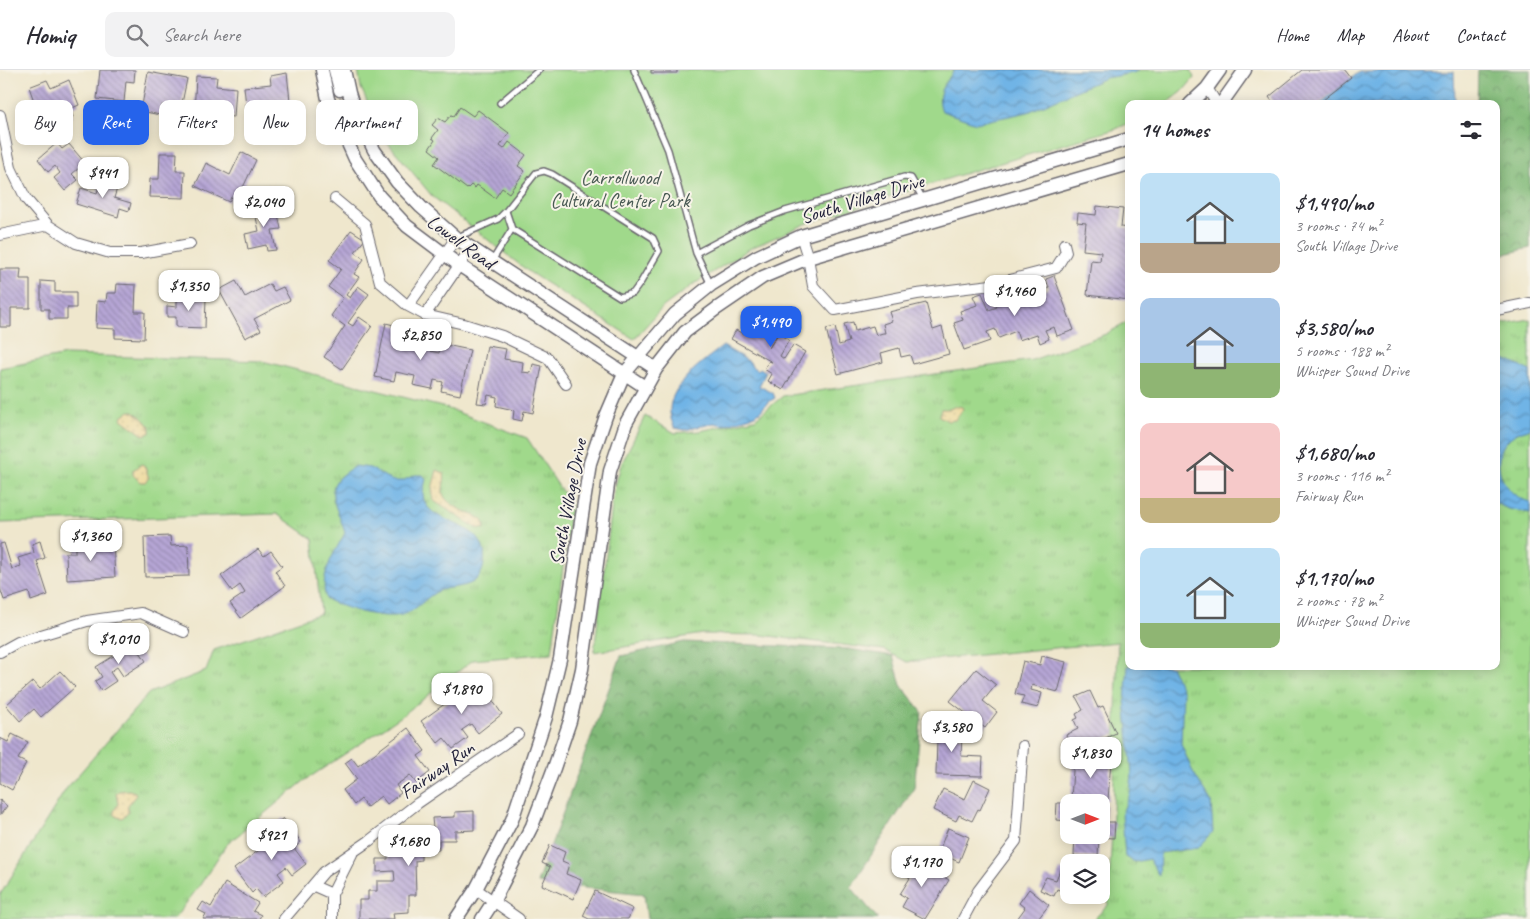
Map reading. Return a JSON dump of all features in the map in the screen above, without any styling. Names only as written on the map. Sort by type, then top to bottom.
[{"type":"street","name":"Lowell Road","points":[[322,70],[328,99],[355,159],[379,196],[407,226],[459,265],[645,387]]},
{"type":"street","points":[[335,70],[343,100]]},
{"type":"street","name":"Lowell Road","points":[[344,70],[351,100]]},
{"type":"street","points":[[1194,100],[1207,88],[1220,70]]},
{"type":"street","points":[[1224,100],[1245,70]]},
{"type":"street","points":[[1207,88],[1214,100]]},
{"type":"street","points":[[0,114],[11,168],[26,199],[48,226],[76,243],[110,253],[141,254],[190,244]]},
{"type":"street","name":"South Village Drive","points":[[456,919],[476,889],[512,820],[546,717],[560,659],[590,463],[606,416],[624,374],[637,357],[675,314],[711,285],[756,257],[801,236],[1125,140]]},
{"type":"street","name":"Lowell Road","points":[[372,145],[397,182],[421,207],[456,238],[656,369]]},
{"type":"street","name":"South Village Drive","points":[[482,919],[493,902],[532,826],[570,721],[582,669],[610,471],[626,423],[656,369],[685,332],[763,277],[808,258],[1125,165]]},
{"type":"street","points":[[335,200],[365,224],[380,282],[408,306],[425,315],[464,324],[502,336],[548,358],[566,384]]},
{"type":"street","points":[[0,235],[48,226]]},
{"type":"street","points":[[801,236],[808,258],[813,286],[835,310],[917,294],[991,285],[1056,268],[1066,252],[1064,244]]},
{"type":"street","points":[[408,306],[456,238]]},
{"type":"street","points":[[425,315],[471,248]]},
{"type":"street","points":[[1500,309],[1530,303]]},
{"type":"street","points":[[0,652],[18,642],[87,621],[141,613],[184,632]]},
{"type":"street","name":"Fairway Run","points":[[284,919],[324,872],[418,803],[518,734]]},
{"type":"street","points":[[963,919],[978,891],[1016,841],[1023,746]]},
{"type":"street","name":"Fairway Run","points":[[332,919],[332,894],[352,853]]},
{"type":"street","points":[[314,886],[332,894]]},
{"type":"street","points":[[476,889],[519,919]]},
{"type":"lane","points":[[500,103],[539,70]]},
{"type":"lane","points":[[634,70],[668,150],[696,253],[711,285]]},
{"type":"lane","points":[[456,238],[498,218],[506,211],[536,173],[544,170],[653,238],[659,251],[641,282],[632,293],[620,298],[512,229],[506,211]]},
{"type":"lane","points":[[696,253],[749,225],[785,211],[904,177],[912,178],[924,200]]},
{"type":"lane","points":[[492,262],[512,229]]},
{"type":"green space","name":"Carrollwood Cultural Center Park","points":[[358,70],[1191,70],[1194,78],[1182,92],[1171,100],[1125,100],[1125,125],[1116,129],[963,174],[808,223],[751,248],[694,284],[663,307],[634,339],[529,272],[432,196],[390,145],[418,145],[418,100],[367,100],[361,88]]},
{"type":"green space","points":[[1478,70],[1530,70],[1530,248],[1500,255],[1500,100],[1477,100]]},
{"type":"green space","points":[[1530,319],[1530,919],[1094,919],[1110,904],[1118,642],[907,662],[884,650],[761,635],[702,634],[594,652],[614,490],[621,465],[645,416],[675,433],[700,431],[755,419],[783,396],[1032,360],[1106,334],[1125,323],[1125,670],[1500,670],[1500,324]]},
{"type":"green space","points":[[66,355],[262,361],[446,408],[527,438],[571,505],[552,653],[473,660],[399,718],[304,781],[226,845],[200,885],[174,919],[0,919],[0,895],[66,789],[149,693],[206,671],[214,650],[321,613],[313,539],[277,514],[0,523],[0,368]]},
{"type":"green space","points":[[684,642],[848,649],[893,656],[901,685],[922,712],[914,788],[851,887],[878,919],[647,919],[644,894],[537,883],[621,656]]},
{"type":"sand","points":[[956,406],[963,409],[955,420],[948,421],[939,416],[941,409],[950,409]]},
{"type":"sand","points":[[130,411],[138,415],[150,426],[150,433],[143,435],[122,419],[123,415]]},
{"type":"sand","points":[[142,464],[149,478],[145,482],[140,482],[133,475],[133,470]]},
{"type":"sand","points":[[437,470],[444,473],[443,493],[445,498],[454,506],[483,520],[485,529],[476,528],[434,501],[432,489]]},
{"type":"sand","points":[[129,790],[135,792],[136,795],[128,805],[128,813],[122,818],[117,817],[114,814],[118,804],[116,793]]},
{"type":"water","points":[[955,70],[1139,70],[1133,73],[1105,78],[1028,112],[976,123],[942,111],[940,94],[944,84]]},
{"type":"water","points":[[1359,72],[1454,72],[1455,100],[1325,100]]},
{"type":"water","points":[[723,346],[750,362],[752,367],[758,370],[760,368],[766,372],[759,386],[773,393],[775,398],[767,403],[760,412],[751,417],[723,425],[714,423],[685,430],[675,428],[670,415],[671,403],[675,392],[692,371]]},
{"type":"water","points":[[1500,357],[1530,371],[1530,429],[1516,434],[1506,442],[1500,458]]},
{"type":"water","points":[[356,466],[370,468],[393,481],[402,481],[415,475],[423,475],[426,479],[423,494],[426,504],[432,511],[472,533],[480,541],[484,551],[484,562],[483,569],[477,579],[465,585],[441,590],[409,612],[395,616],[359,612],[326,599],[324,581],[326,573],[345,533],[335,503],[333,487],[344,473]]},
{"type":"water","points":[[1500,470],[1507,487],[1517,496],[1530,502],[1530,513],[1508,509],[1500,505]]},
{"type":"water","points":[[1128,670],[1173,670],[1183,692],[1181,744],[1192,770],[1211,802],[1213,832],[1198,848],[1160,853],[1159,876],[1149,859],[1135,862],[1125,857],[1122,813],[1130,794],[1132,774],[1125,700]]},
{"type":"building","points":[[100,70],[135,70],[134,82],[126,81],[124,100],[97,99]]},
{"type":"building","points":[[651,70],[677,70],[677,73],[651,73]]},
{"type":"building","points":[[1302,70],[1345,70],[1351,78],[1323,100],[1271,100],[1269,97]]},
{"type":"building","points":[[148,72],[187,79],[183,100],[159,100],[159,115],[149,113],[149,100],[143,100]]},
{"type":"building","points":[[287,73],[290,100],[245,100],[244,87],[271,84],[270,76]]},
{"type":"building","points":[[196,76],[217,77],[216,86],[236,88],[234,117],[234,100],[195,100]]},
{"type":"building","points":[[47,80],[51,88],[69,80],[79,105],[73,108],[73,100],[34,100],[29,87]]},
{"type":"building","points":[[460,107],[473,116],[478,110],[509,133],[500,146],[504,149],[509,142],[526,155],[518,166],[525,171],[509,193],[502,188],[495,198],[477,185],[475,188],[471,185],[467,189],[434,164],[439,157],[429,149],[435,140],[432,138],[438,130],[432,125],[438,118],[445,122],[451,115],[454,116]]},
{"type":"building","points":[[55,145],[59,145],[62,149],[70,145],[85,163],[72,174],[78,180],[65,191],[54,178],[60,173],[55,166],[48,172],[38,159]]},
{"type":"building","points":[[241,152],[256,160],[237,200],[231,197],[229,202],[195,186],[206,163],[230,175]]},
{"type":"building","points":[[160,153],[177,153],[176,171],[185,171],[184,198],[149,197],[150,179],[159,179]]},
{"type":"building","points":[[102,177],[119,182],[114,198],[131,203],[129,211],[120,208],[118,217],[76,204],[81,188],[97,193]]},
{"type":"building","points":[[266,202],[268,211],[277,209],[281,229],[272,230],[276,250],[267,251],[266,245],[248,249],[245,234],[259,231],[253,204]]},
{"type":"building","points":[[1097,206],[1123,209],[1121,227],[1125,228],[1125,300],[1087,295],[1091,260],[1100,261],[1101,252],[1083,250],[1086,223],[1077,222],[1078,213],[1096,215]]},
{"type":"building","points":[[351,230],[365,239],[355,252],[364,259],[354,274],[359,277],[346,295],[350,298],[358,286],[369,294],[348,323],[353,326],[359,317],[372,326],[342,369],[324,357],[345,326],[331,316],[343,298],[328,287],[341,269],[329,260]]},
{"type":"building","points":[[0,269],[21,269],[20,279],[30,279],[30,308],[11,308],[11,327],[0,327]]},
{"type":"building","points":[[1054,276],[1074,330],[1057,336],[1054,327],[1045,330],[1049,339],[1040,343],[1037,334],[1019,340],[1016,331],[999,338],[995,329],[987,332],[990,341],[964,350],[954,323],[963,320],[960,311],[977,305],[973,296],[982,293],[989,310],[997,307],[994,298],[1003,295],[1006,304],[1015,301],[1011,292],[1020,289],[1023,298],[1049,288],[1046,279]]},
{"type":"building","points":[[41,281],[55,282],[55,292],[76,292],[76,308],[67,308],[67,319],[49,319],[49,309],[41,309]]},
{"type":"building","points":[[236,281],[245,297],[270,284],[274,291],[283,287],[290,300],[254,319],[261,330],[245,338],[219,290]]},
{"type":"building","points":[[117,284],[136,285],[135,312],[145,312],[144,339],[115,338],[115,329],[96,328],[97,301],[106,302],[107,293],[116,293]]},
{"type":"building","points":[[177,297],[206,298],[205,328],[176,327],[176,317],[167,317],[167,306],[177,307]]},
{"type":"building","points":[[926,303],[933,330],[942,327],[949,354],[913,364],[910,355],[901,357],[899,348],[881,353],[883,362],[838,374],[826,329],[835,327],[839,345],[849,342],[844,324],[853,322],[855,331],[873,326],[876,335],[885,333],[883,324],[892,321],[889,312]]},
{"type":"building","points":[[756,313],[771,322],[776,314],[784,319],[769,348],[778,334],[789,340],[780,356],[784,359],[793,345],[805,352],[783,390],[768,381],[772,374],[764,369],[769,361],[772,362],[731,339],[736,330],[743,334]]},
{"type":"building","points":[[386,323],[405,328],[403,337],[432,342],[430,351],[439,353],[441,344],[470,350],[460,395],[441,391],[443,382],[434,380],[432,389],[413,385],[415,376],[396,372],[394,381],[375,377]]},
{"type":"building","points":[[487,346],[506,349],[504,359],[523,362],[522,372],[531,373],[533,364],[542,366],[533,413],[524,411],[522,421],[513,419],[514,410],[496,406],[497,397],[488,395],[486,404],[477,403]]},
{"type":"building","points":[[170,536],[171,546],[188,545],[189,576],[145,577],[144,537]]},
{"type":"building","points":[[40,541],[45,558],[37,561],[48,595],[31,601],[29,592],[4,600],[0,588],[0,544],[4,543],[12,569],[21,566],[18,558],[34,553],[32,544]]},
{"type":"building","points":[[113,542],[115,577],[67,580],[66,553],[75,553],[75,544]]},
{"type":"building","points":[[258,549],[264,556],[271,551],[282,566],[275,571],[285,586],[241,618],[230,603],[245,593],[240,585],[232,591],[221,576]]},
{"type":"building","points":[[134,643],[146,661],[123,676],[117,667],[110,672],[116,681],[101,691],[95,681],[102,677],[96,667]]},
{"type":"building","points":[[1042,656],[1066,662],[1058,692],[1032,685],[1031,690],[1042,693],[1038,708],[1021,704],[1024,696],[1015,694],[1023,661],[1040,665]]},
{"type":"building","points":[[976,669],[996,685],[983,701],[997,712],[985,728],[950,701]]},
{"type":"building","points":[[60,671],[75,687],[41,717],[34,709],[20,721],[6,705],[33,681],[40,689]]},
{"type":"building","points":[[478,680],[502,714],[478,733],[471,724],[462,730],[468,738],[453,749],[444,738],[438,743],[421,721]]},
{"type":"building","points":[[1090,691],[1098,708],[1103,706],[1116,733],[1075,753],[1066,735],[1078,729],[1074,720],[1078,718],[1076,714],[1083,710],[1076,697]]},
{"type":"building","points":[[927,721],[947,722],[947,735],[962,736],[961,756],[983,757],[982,776],[936,775],[937,739],[927,739]]},
{"type":"building","points":[[408,728],[425,751],[418,756],[430,772],[416,783],[410,775],[396,785],[401,793],[387,804],[381,796],[367,807],[361,799],[354,805],[343,790],[357,779],[345,763],[352,758],[358,766]]},
{"type":"building","points":[[12,734],[28,742],[18,759],[26,763],[12,790],[0,783],[0,738],[8,742]]},
{"type":"building","points":[[1074,757],[1111,760],[1108,794],[1071,794]]},
{"type":"building","points":[[974,780],[990,788],[980,810],[978,809],[972,821],[959,815],[956,821],[933,810],[943,789],[965,799]]},
{"type":"building","points":[[0,800],[7,806],[0,815]]},
{"type":"building","points":[[1057,803],[1060,803],[1060,820],[1056,820]]},
{"type":"building","points":[[474,811],[474,830],[455,831],[455,840],[439,840],[439,850],[421,851],[421,860],[415,861],[416,895],[409,895],[409,912],[393,913],[394,919],[359,919],[359,900],[368,900],[368,891],[377,891],[377,881],[395,881],[394,871],[377,872],[377,859],[388,859],[388,848],[398,847],[398,841],[414,841],[414,828],[433,828],[432,818],[455,817],[455,812]]},
{"type":"building","points":[[283,818],[301,842],[294,848],[306,864],[292,875],[286,867],[278,873],[284,881],[263,897],[256,889],[252,893],[234,869],[275,838],[269,830]]},
{"type":"building","points":[[1110,822],[1115,822],[1114,838],[1110,838]]},
{"type":"building","points":[[948,828],[969,837],[959,862],[938,853]]},
{"type":"building","points":[[1075,844],[1099,844],[1098,854],[1074,854]]},
{"type":"building","points":[[550,845],[565,852],[562,861],[569,864],[566,874],[581,880],[573,899],[542,885],[550,867],[542,863]]},
{"type":"building","points":[[912,857],[949,880],[925,919],[902,907],[907,898],[900,894],[910,878],[903,873]]},
{"type":"building","points":[[1060,870],[1060,890],[1057,889],[1054,896],[1040,890],[1046,877],[1056,880]]},
{"type":"building","points":[[225,883],[258,903],[253,911],[261,915],[259,919],[203,919],[206,914],[198,910],[203,902],[211,907]]},
{"type":"building","points":[[1029,889],[1049,905],[1038,919],[1017,919],[1025,908],[1019,903]]},
{"type":"building","points":[[595,891],[633,909],[628,919],[589,919],[583,916]]}]
